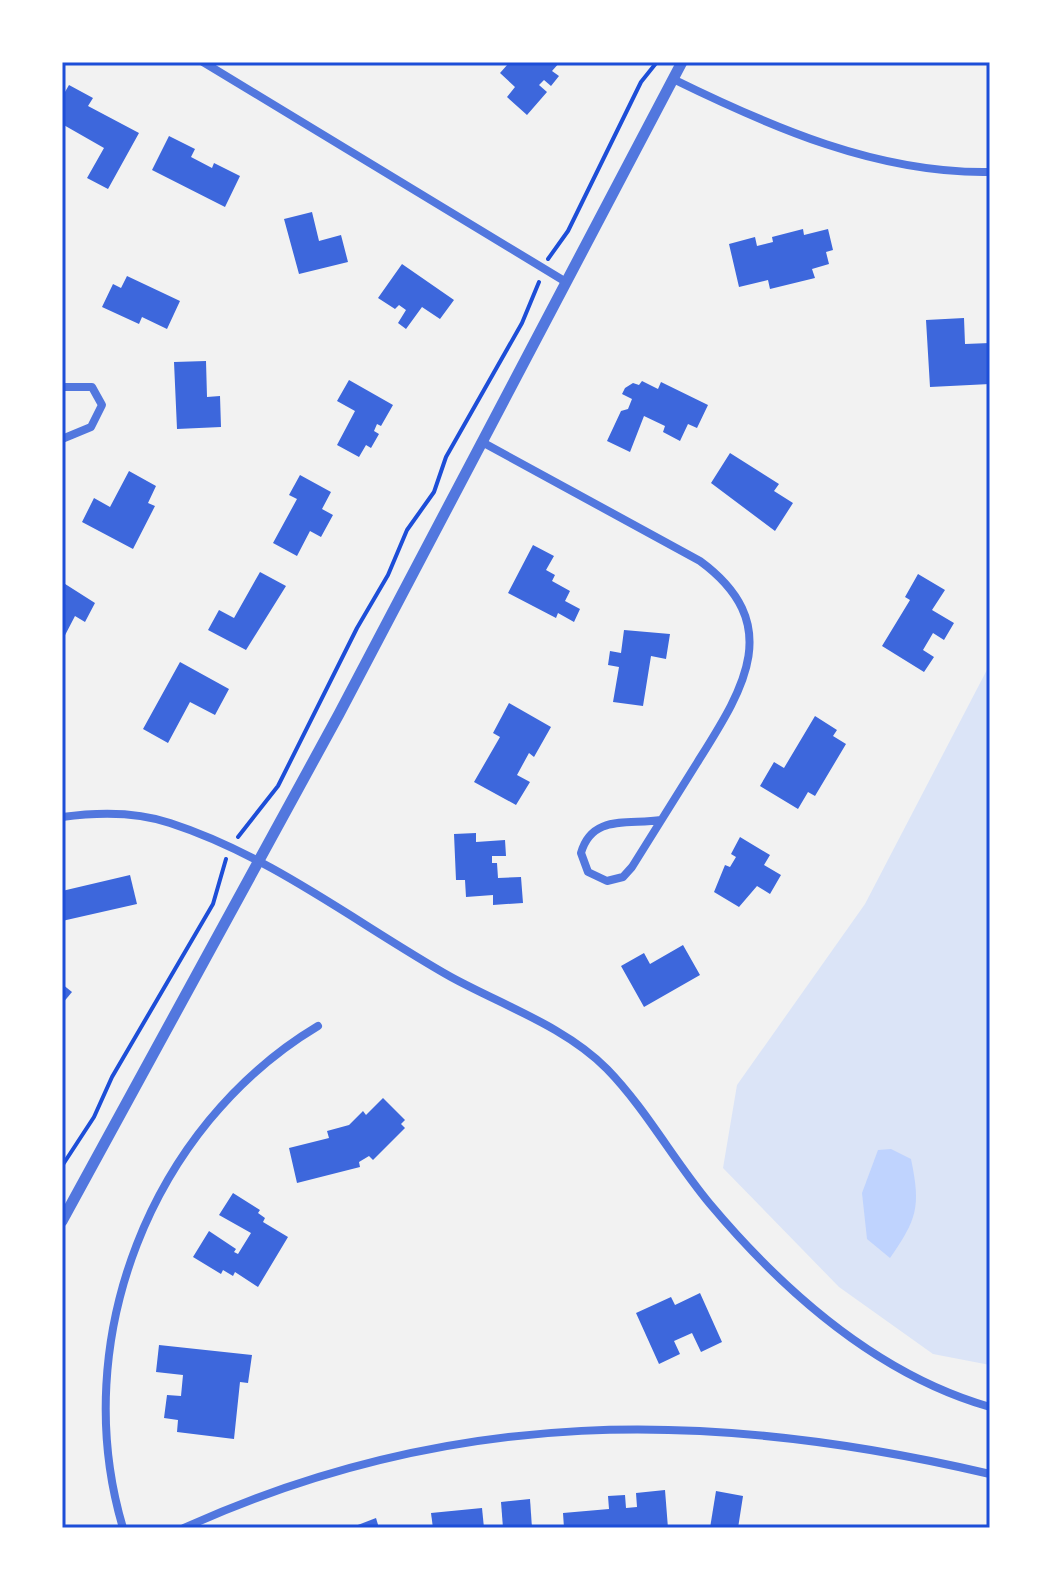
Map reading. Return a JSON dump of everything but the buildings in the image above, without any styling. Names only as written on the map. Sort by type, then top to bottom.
[{"type":"street","points":[[203,62],[566,282]]},
{"type":"street","points":[[62,1221],[257,863],[682,62]]},
{"type":"street","points":[[673,79],[751,115],[849,151],[931,168],[990,172]]},
{"type":"street","points":[[62,387],[92,387],[102,405],[91,427],[62,439]]},
{"type":"street","points":[[482,442],[700,561],[725,583],[744,611],[750,642],[741,689],[661,820],[623,877],[607,881],[588,872],[581,853],[592,830],[605,824],[661,820]]},
{"type":"street","points":[[62,817],[112,813],[154,818],[257,863],[589,1054],[625,1090],[709,1203],[794,1290],[880,1359],[936,1388],[990,1407]]},
{"type":"street","points":[[123,1528],[112,1484],[105,1404],[115,1319],[135,1247],[164,1185],[208,1122],[252,1075],[291,1042],[318,1026]]},
{"type":"street","points":[[184,1528],[265,1494],[388,1456],[478,1438],[581,1429],[646,1428],[776,1437],[867,1449],[990,1474]]},
{"type":"path","points":[[550,253],[568,231],[641,82],[657,62]]},
{"type":"path","points":[[237,839],[278,786],[357,628],[388,575],[407,530],[434,492],[446,457],[522,323],[538,285]]},
{"type":"path","points":[[62,1166],[94,1117],[112,1077],[213,904],[221,868]]},
{"type":"shaded area","points":[[990,664],[990,1365],[933,1354],[839,1287],[723,1168],[737,1085],[865,904]]},
{"type":"water","points":[[891,1149],[911,1159],[916,1201],[906,1233],[890,1258],[867,1239],[862,1193],[878,1150]]}]
